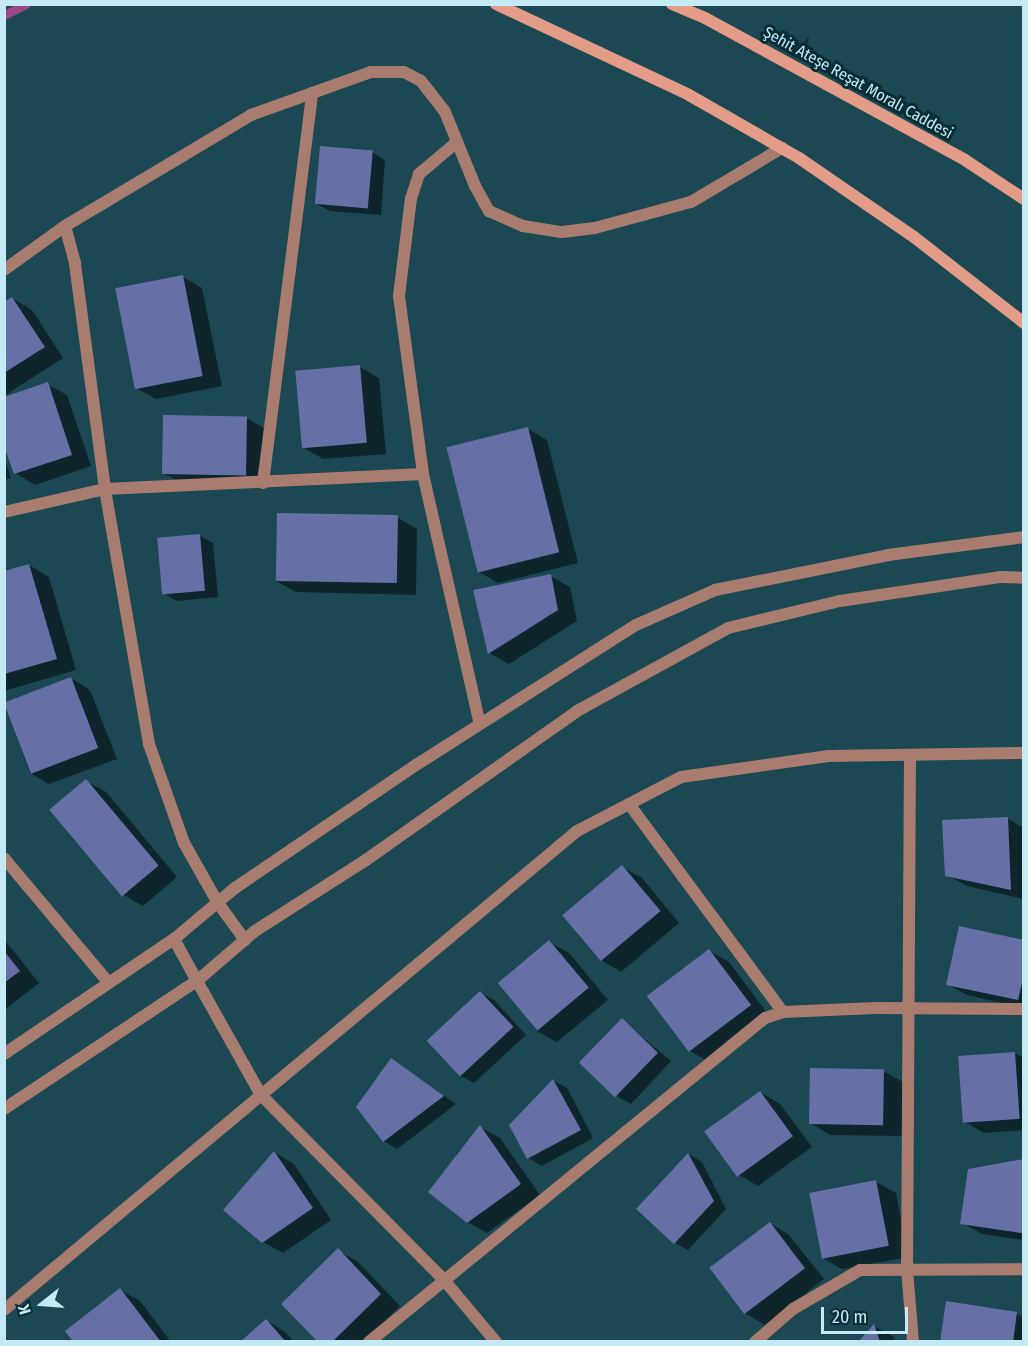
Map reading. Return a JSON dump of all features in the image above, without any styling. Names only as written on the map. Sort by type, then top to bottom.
[{"type":"main road","points":[[496,4],[689,95],[782,148],[914,237],[1023,323]]},
{"type":"main road","name":"Şehit Ateşe Reşat Moralı Caddesi","points":[[672,4],[705,18],[965,160],[1023,199]]},
{"type":"street","points":[[4,270],[65,226],[251,114],[371,72],[404,72],[421,81],[437,98],[489,211],[523,226],[562,232],[595,228],[691,202],[782,148]]},
{"type":"street","points":[[263,483],[312,93]]},
{"type":"street","points":[[457,142],[419,174],[411,198],[399,296],[423,474],[480,724]]},
{"type":"street","points":[[65,226],[75,263],[105,489],[149,744],[184,843],[218,903],[245,940]]},
{"type":"street","points":[[4,512],[105,489],[423,474]]},
{"type":"street","points":[[4,1054],[174,939],[218,903],[480,724],[636,625],[715,590],[888,555],[1023,537]]},
{"type":"street","points":[[4,1109],[197,981],[245,940],[577,711],[728,628],[840,601],[1001,577],[1023,578]]},
{"type":"street","points":[[4,1310],[578,831],[681,777],[829,756],[1023,753]]},
{"type":"street","points":[[910,755],[907,1270],[913,1341]]},
{"type":"street","points":[[629,804],[783,1012]]},
{"type":"street","points":[[4,858],[109,983]]},
{"type":"street","points":[[174,939],[261,1095],[444,1280],[496,1341]]},
{"type":"street","points":[[369,1341],[765,1018],[783,1012],[910,1008],[1023,1009]]},
{"type":"street","points":[[755,1341],[793,1309],[860,1270],[1023,1269]]},
{"type":"building","points":[[320,146],[373,151],[368,208],[315,204]]},
{"type":"building","points":[[183,275],[203,376],[135,389],[115,288]]},
{"type":"building","points":[[12,297],[45,347],[4,373],[4,302]]},
{"type":"building","points":[[360,365],[367,443],[302,448],[295,371]]},
{"type":"building","points":[[48,382],[72,455],[14,474],[4,446],[4,397]]},
{"type":"building","points":[[163,415],[247,416],[246,475],[162,474]]},
{"type":"building","points":[[528,427],[559,552],[478,572],[446,447]]},
{"type":"building","points":[[277,513],[398,515],[397,583],[276,581]]},
{"type":"building","points":[[200,534],[205,591],[162,595],[157,538]]},
{"type":"building","points":[[29,564],[57,659],[4,674],[4,571]]},
{"type":"building","points":[[551,574],[558,610],[488,654],[473,590]]},
{"type":"building","points":[[71,677],[98,748],[31,774],[4,703]]},
{"type":"building","points":[[86,779],[159,866],[122,896],[49,810]]},
{"type":"building","points":[[1008,817],[1011,890],[945,876],[942,820]]},
{"type":"building","points":[[622,865],[661,911],[601,961],[562,915]]},
{"type":"building","points":[[959,926],[1024,940],[1024,974],[1018,1000],[946,985]]},
{"type":"building","points":[[549,940],[589,987],[538,1031],[498,983]]},
{"type":"building","points":[[709,949],[751,1005],[689,1052],[647,996]]},
{"type":"building","points":[[4,951],[20,971],[4,983]]},
{"type":"building","points":[[480,991],[513,1027],[460,1077],[427,1041]]},
{"type":"building","points":[[622,1018],[658,1053],[615,1097],[579,1063]]},
{"type":"building","points":[[1015,1052],[1020,1119],[963,1123],[958,1056]]},
{"type":"building","points":[[391,1058],[444,1096],[383,1142],[356,1107]]},
{"type":"building","points":[[810,1068],[884,1069],[883,1125],[809,1124]]},
{"type":"building","points":[[553,1079],[581,1130],[527,1159],[509,1125]]},
{"type":"building","points":[[760,1091],[793,1136],[737,1177],[704,1132]]},
{"type":"building","points":[[480,1125],[521,1184],[467,1223],[428,1192]]},
{"type":"building","points":[[274,1151],[313,1208],[262,1243],[223,1210]]},
{"type":"building","points":[[688,1153],[714,1201],[674,1244],[636,1209]]},
{"type":"building","points":[[1024,1159],[1022,1233],[960,1224],[968,1169]]},
{"type":"building","points":[[876,1180],[889,1246],[822,1259],[809,1193]]},
{"type":"building","points":[[770,1222],[805,1268],[744,1314],[709,1268]]},
{"type":"building","points":[[338,1248],[381,1294],[332,1342],[318,1342],[281,1304]]},
{"type":"building","points":[[120,1288],[161,1342],[73,1342],[65,1331]]},
{"type":"building","points":[[946,1301],[1017,1312],[1013,1342],[940,1342]]},
{"type":"building","points":[[266,1319],[286,1342],[240,1342]]},
{"type":"building","points":[[874,1324],[880,1342],[858,1342]]},
{"type":"waterway","points":[[4,15],[26,4]]}]
